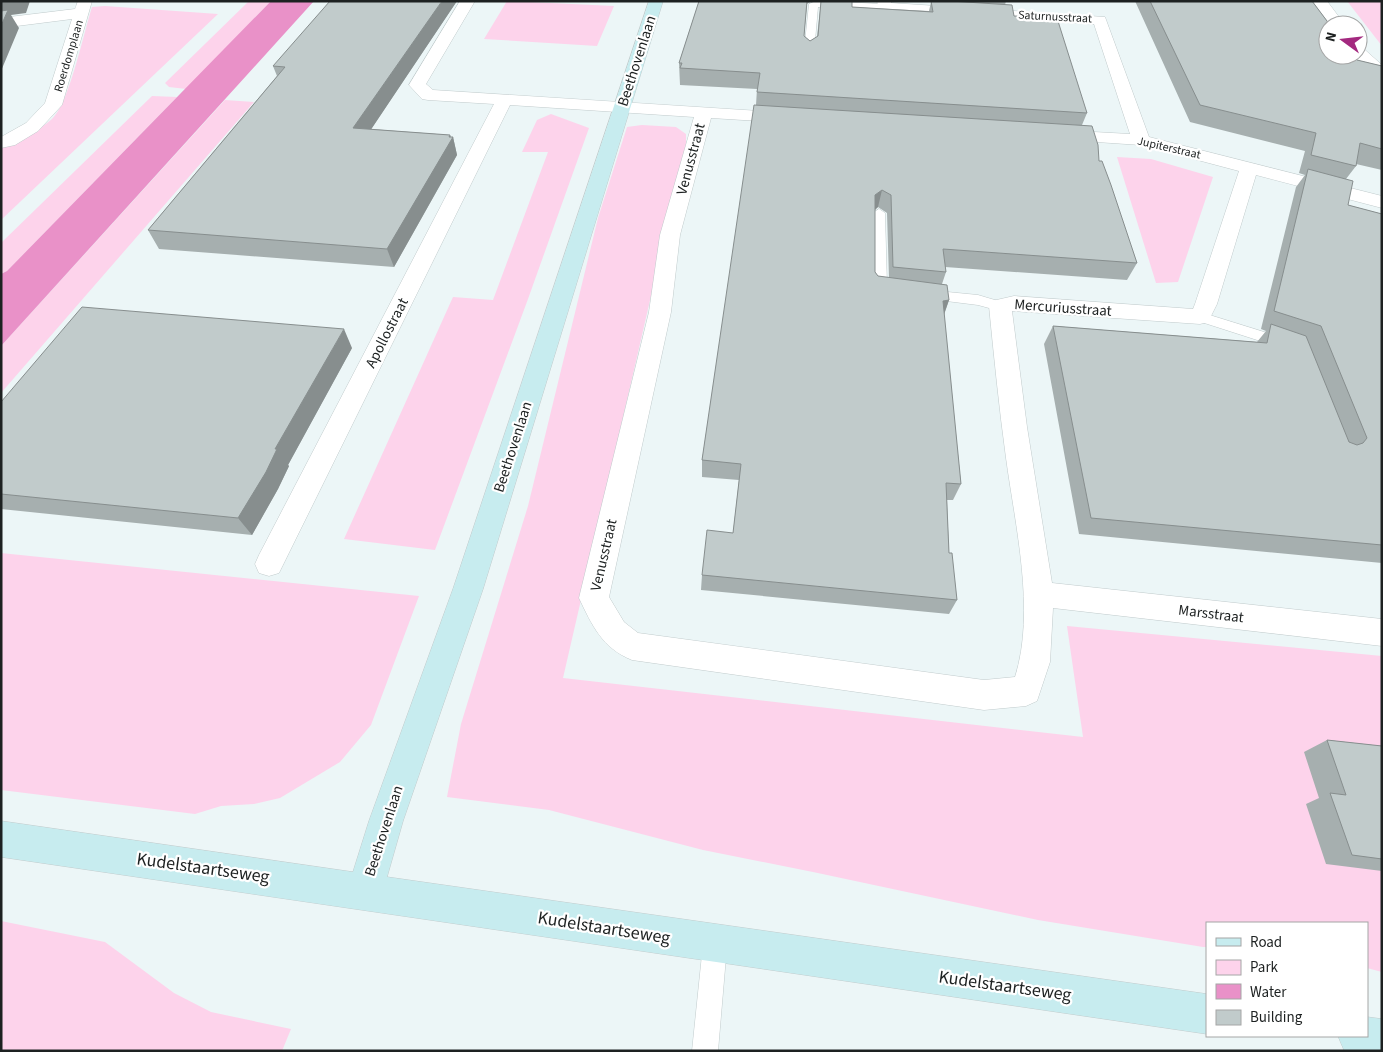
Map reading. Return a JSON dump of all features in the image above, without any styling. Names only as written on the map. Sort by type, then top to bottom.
[{"type":"street","points":[[468,1],[417,85],[428,95],[803,119]]},
{"type":"street","name":"Beethovenlaan","points":[[365,891],[386,821],[468,589],[656,1]]},
{"type":"street","points":[[1319,1],[1330,15]]},
{"type":"street","name":"Saturnusstraat","points":[[884,4],[1100,20],[1141,140]]},
{"type":"street","points":[[1,23],[84,7]]},
{"type":"street","name":"Roerdomplaan","points":[[1,143],[9,141],[32,127],[53,105],[84,7]]},
{"type":"street","points":[[1368,60],[1382,70]]},
{"type":"street","name":"Apollostraat","points":[[269,564],[504,101]]},
{"type":"street","name":"Venusstraat","points":[[704,113],[670,235],[660,312],[594,598],[613,632],[632,646],[984,695],[1026,691],[1035,662],[1039,594]]},
{"type":"street","name":"Jupiterstraat","points":[[1040,134],[1141,140],[1382,202]]},
{"type":"street","points":[[1200,317],[1206,304],[1249,168]]},
{"type":"street","name":"Mercuriusstraat","points":[[1039,594],[1014,427],[1000,306],[1014,303],[1200,317]]},
{"type":"street","name":"Marsstraat","points":[[1039,594],[1382,633]]},
{"type":"street","name":"Kudelstaartseweg","points":[[1,838],[365,891],[715,945],[1206,1014]]},
{"type":"street","points":[[1366,1037],[1382,1039]]},
{"type":"lane","name":"Saturnusstraat","points":[[809,52],[814,4],[884,4]]},
{"type":"lane","points":[[879,213],[880,290],[978,300],[1000,306]]},
{"type":"lane","points":[[1200,317],[1299,349]]},
{"type":"lane","points":[[705,1051],[715,945]]},
{"type":"green space","points":[[249,1],[271,1],[186,89],[169,87],[165,83]]},
{"type":"green space","points":[[507,1],[614,6],[597,46],[484,39]]},
{"type":"green space","points":[[1347,1],[1382,1],[1382,46],[1368,28],[1368,15],[1358,15]]},
{"type":"green space","points":[[105,6],[218,14],[1,220],[1,147],[40,128],[52,119],[58,111],[70,84],[92,7]]},
{"type":"green space","points":[[152,96],[177,97],[7,271],[1,274],[1,243]]},
{"type":"green space","points":[[225,100],[254,102],[1,393],[1,346]]},
{"type":"green space","points":[[551,114],[589,128],[435,550],[344,539],[453,297],[493,300],[548,152],[522,152],[537,120]]},
{"type":"green space","points":[[642,125],[676,127],[686,134],[686,144],[563,678],[1083,737],[1067,626],[1382,656],[1382,972],[1368,968],[1368,922],[1206,922],[1206,947],[1203,947],[1038,920],[703,850],[549,810],[447,797],[461,724],[528,506],[598,218],[627,127]]},
{"type":"green space","points":[[1117,157],[1151,159],[1213,177],[1178,282],[1156,283]]},
{"type":"green space","points":[[1,553],[419,596],[371,725],[340,762],[280,798],[254,804],[221,806],[195,814],[1,790]]},
{"type":"green space","points":[[1,921],[105,942],[174,993],[211,1012],[291,1029],[282,1051],[1,1051]]},
{"type":"water","points":[[271,1],[314,1],[1,346],[1,274],[7,271]]},
{"type":"building","points":[[330,1],[442,1],[353,128],[450,135],[449,137],[453,137],[387,249],[148,230],[285,67],[273,66]]},
{"type":"building","points":[[699,1],[807,1],[804,36],[810,41],[818,36],[821,1],[852,1],[852,7],[933,12],[931,1],[1012,5],[1014,16],[1057,18],[1087,113],[757,92],[760,73],[680,68],[682,63],[679,63]]},
{"type":"building","points":[[1150,1],[1312,1],[1322,15],[1318,15],[1318,65],[1368,65],[1368,63],[1382,66],[1382,149],[1360,143],[1356,166],[1311,155],[1316,133],[1200,105]]},
{"type":"building","points":[[8,10],[1,26],[1,11]]},
{"type":"building","points":[[754,105],[1092,126],[1098,145],[1099,161],[1102,161],[1111,185],[1137,263],[943,249],[946,272],[893,267],[891,195],[882,190],[875,195],[875,272],[878,276],[947,285],[949,300],[943,301],[961,484],[946,483],[949,553],[952,553],[957,600],[702,575],[707,530],[733,533],[741,464],[702,460]]},
{"type":"building","points":[[1308,169],[1353,181],[1348,205],[1382,214],[1382,545],[1091,518],[1053,326],[1267,343],[1271,324],[1306,336],[1349,442],[1357,445],[1363,443],[1367,438],[1321,326],[1274,311]]},
{"type":"building","points":[[82,307],[344,329],[275,449],[277,449],[266,472],[238,518],[1,494],[1,402]]},
{"type":"building","points":[[1327,740],[1382,746],[1382,859],[1352,855],[1330,793],[1346,795]]}]
